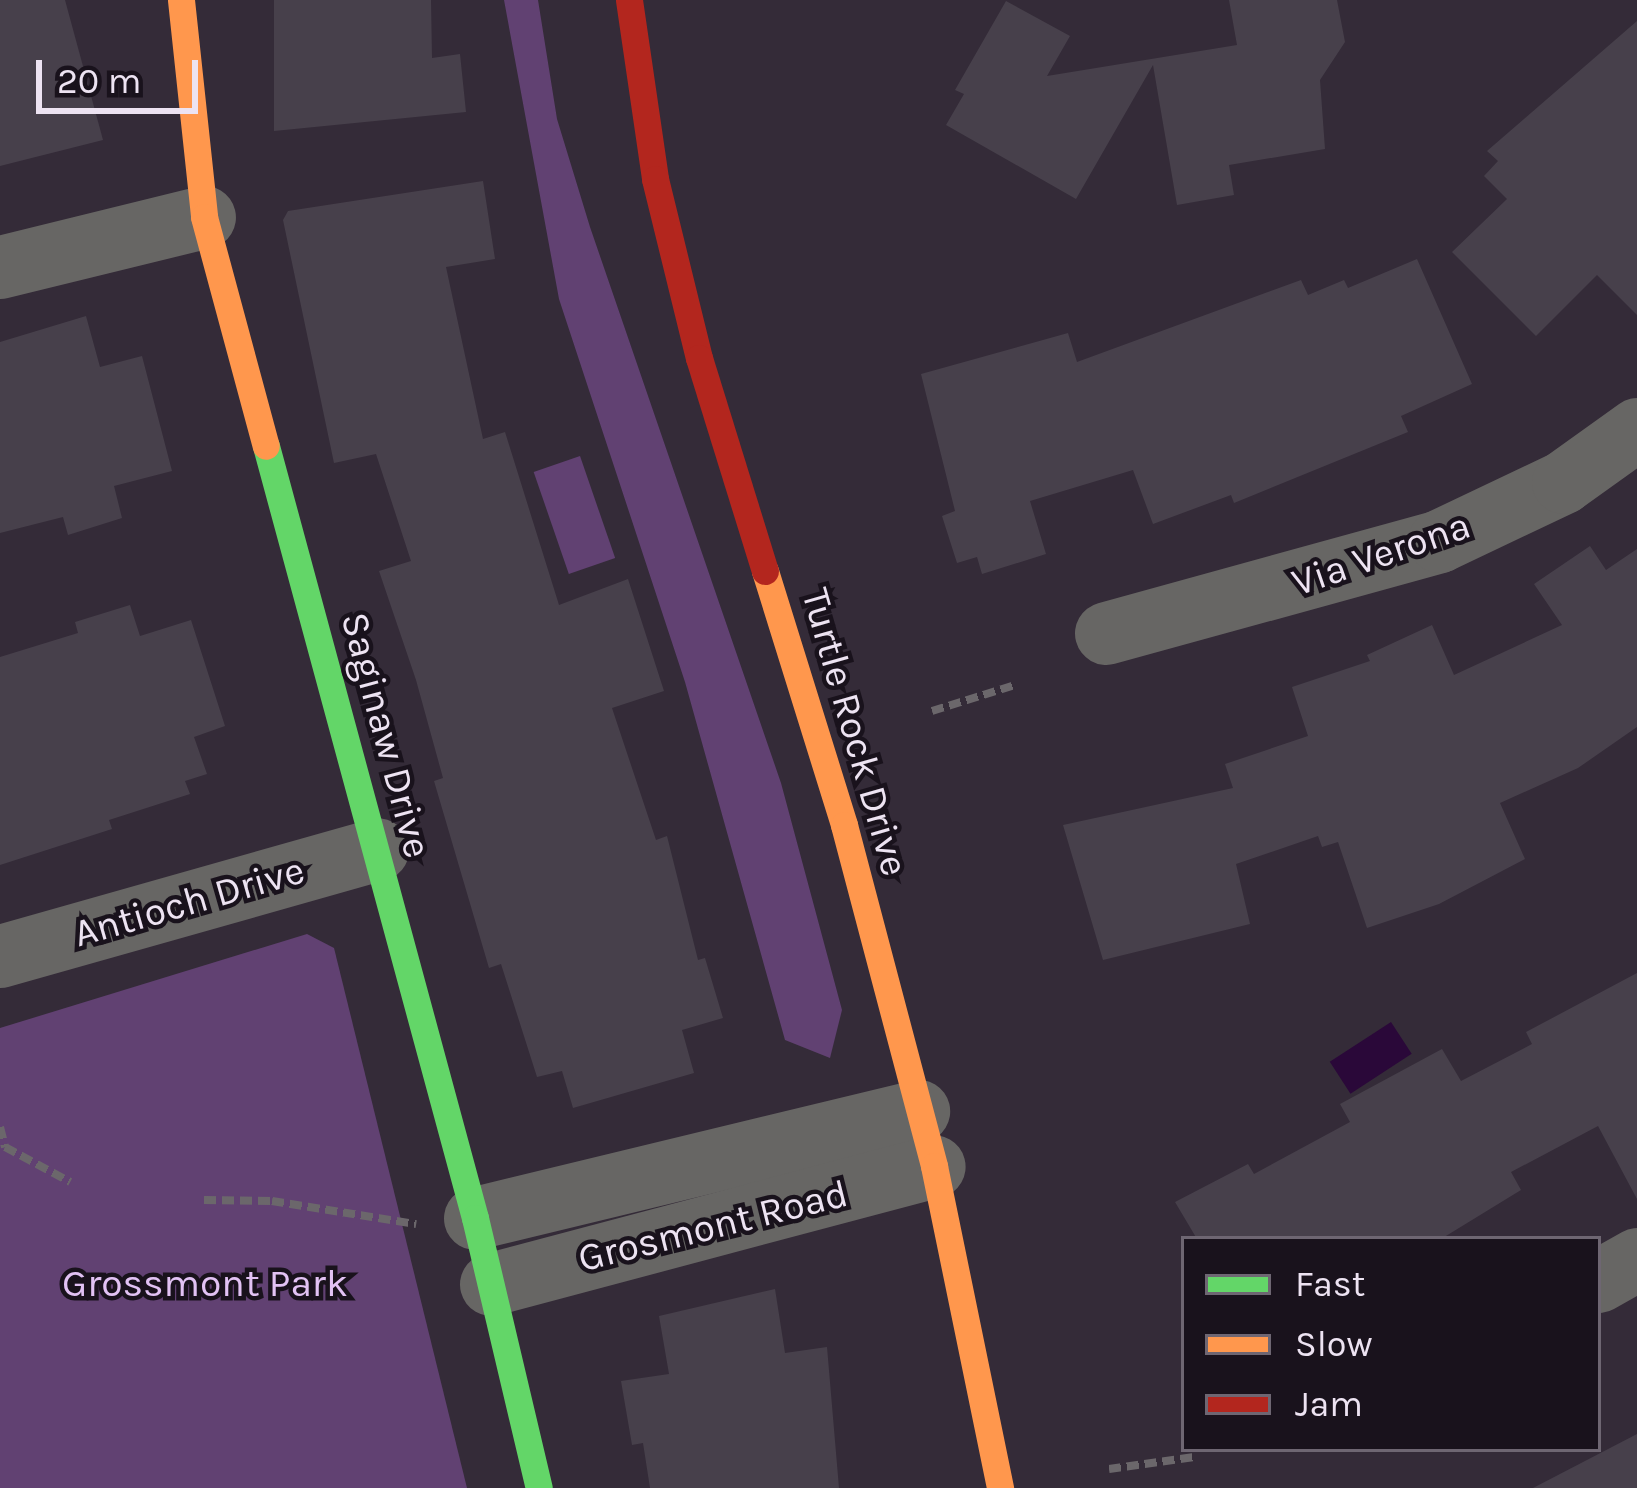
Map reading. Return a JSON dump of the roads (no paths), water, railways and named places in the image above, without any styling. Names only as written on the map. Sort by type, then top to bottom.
[{"type":"street","name":"Saginaw Drive","points":[[181,0],[203,217],[377,849],[449,1221],[491,1284],[539,1488]]},
{"type":"street","name":"Turtle Rock Drive","points":[[629,0],[655,179],[699,358],[844,825],[926,1138],[1000,1488]]},
{"type":"street","points":[[0,267],[203,217]]},
{"type":"street","name":"Via Verona","points":[[1106,633],[1438,541],[1563,482],[1637,429]]},
{"type":"street","name":"Antioch Drive","points":[[0,956],[377,849]]},
{"type":"street","name":"Grosmont Road","points":[[449,1221],[926,1138]]},
{"type":"street","name":"Grosmont Road","points":[[491,1284],[926,1138]]},
{"type":"street","points":[[1601,1278],[1637,1259]]},
{"type":"park label","name":"Grossmont Park","points":[[205,1283]]}]
